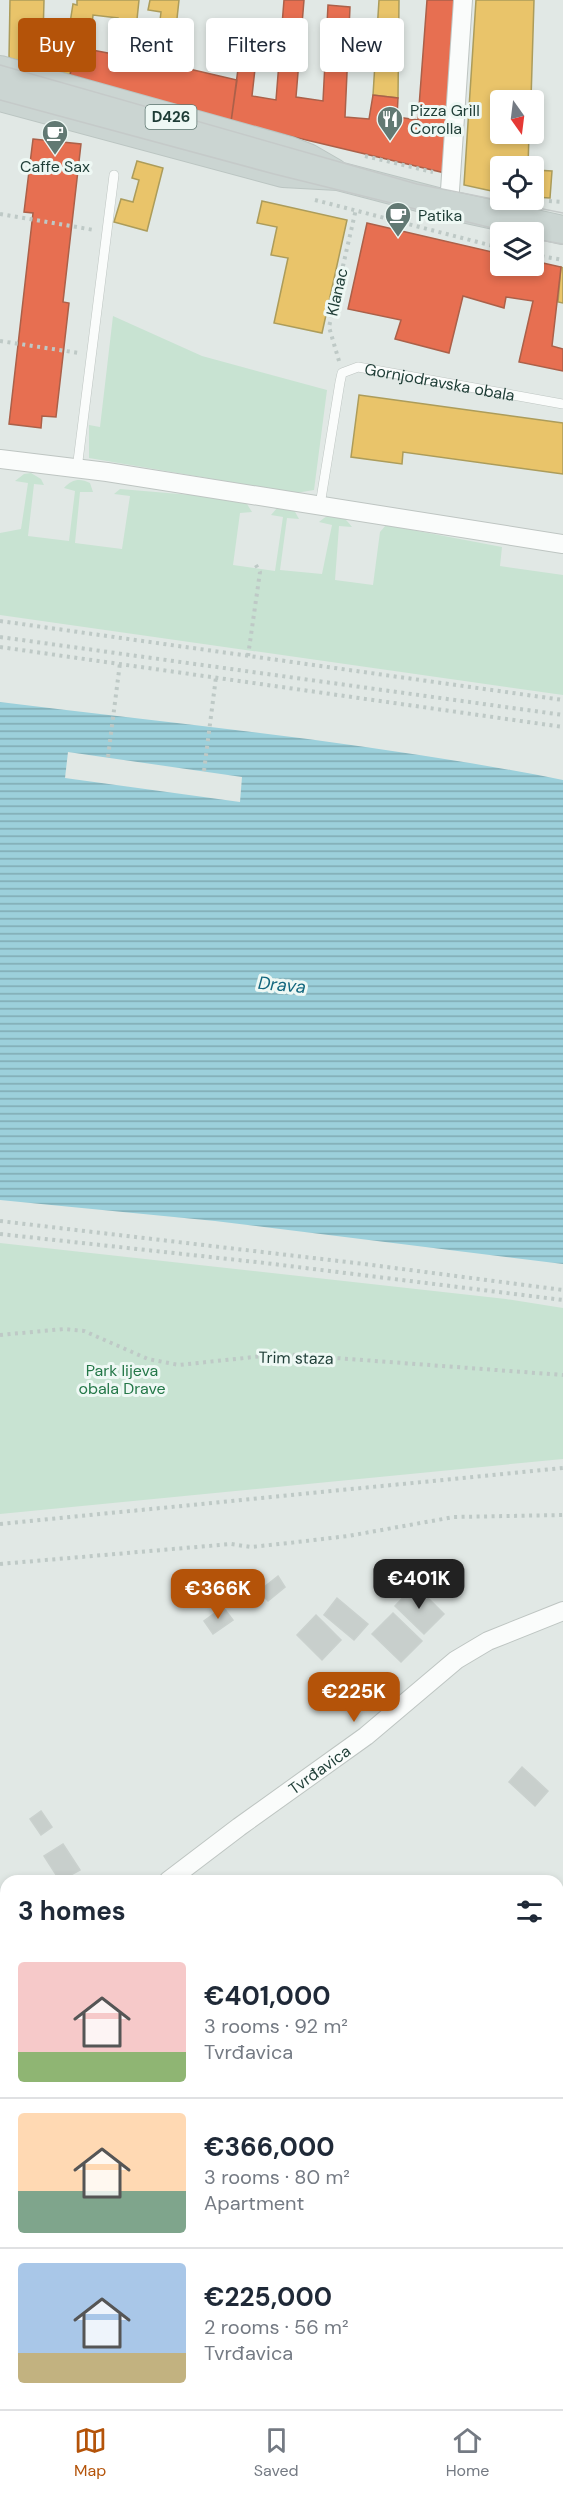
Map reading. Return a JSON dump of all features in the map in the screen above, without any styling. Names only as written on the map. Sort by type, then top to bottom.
[{"type":"main road","name":"D426","points":[[0,70],[290,151],[322,165],[338,176]]},
{"type":"main road","name":"D426","points":[[0,97],[283,173],[338,176],[563,230]]},
{"type":"street","points":[[449,204],[464,0]]},
{"type":"street","points":[[0,459],[320,505],[563,544]]},
{"type":"street","name":"Tvrđavica","points":[[176,1875],[366,1736],[456,1660],[488,1641],[563,1611]]},
{"type":"lane","points":[[77,469],[114,175]]},
{"type":"lane","name":"Gornjodravska obala","points":[[320,505],[342,373],[358,367],[563,404]]},
{"type":"path","name":"Klanac","points":[[342,373],[329,327],[356,209]]},
{"type":"path","points":[[0,214],[107,232]]},
{"type":"path","points":[[544,257],[563,260]]},
{"type":"path","points":[[0,341],[92,355]]},
{"type":"path","points":[[248,656],[260,572],[254,562]]},
{"type":"path","points":[[0,621],[563,700]]},
{"type":"path","points":[[0,637],[563,715]]},
{"type":"path","points":[[0,647],[563,727]]},
{"type":"path","points":[[108,757],[120,663]]},
{"type":"path","points":[[204,771],[216,676]]},
{"type":"path","points":[[0,1221],[563,1290]]},
{"type":"path","points":[[0,1234],[265,1263],[563,1300]]},
{"type":"path","name":"Trim staza","points":[[0,1335],[64,1329],[84,1331],[100,1336],[148,1359],[179,1365],[282,1354],[563,1375]]},
{"type":"path","points":[[0,1524],[563,1468]]},
{"type":"path","points":[[0,1564],[231,1544],[251,1547],[348,1536],[454,1517],[563,1515]]},
{"type":"green space","points":[[113,316],[202,356],[327,390],[314,490],[296,493],[89,458],[89,425],[100,427]]},
{"type":"green space","points":[[31,473],[41,479],[44,485],[34,484],[28,536],[69,541],[75,491],[64,488],[73,481],[83,480],[90,483],[93,492],[80,492],[75,543],[122,549],[130,496],[114,494],[120,489],[239,499],[247,504],[252,512],[240,513],[233,565],[275,571],[283,517],[271,515],[277,508],[294,510],[299,519],[287,518],[280,570],[322,574],[332,525],[319,522],[337,514],[348,522],[352,527],[339,526],[335,580],[373,585],[380,532],[386,525],[502,547],[500,566],[563,575],[563,695],[0,615],[0,533],[21,529],[28,483],[15,481],[24,474]]},
{"type":"green space","name":"Park lijeva obala Drave","points":[[0,1243],[506,1299],[563,1308],[563,1459],[0,1514]]},
{"type":"water","name":"Drava","points":[[0,702],[353,745],[563,780],[563,1264],[215,1221],[0,1200]]},
{"type":"pier","points":[[68,752],[242,777],[240,802],[65,778]]},
{"type":"building: Homes","points":[[10,0],[44,0],[44,18],[18,18],[18,61],[9,58]]},
{"type":"building: Homes","points":[[77,0],[139,0],[137,18],[93,15],[93,18],[71,18],[73,4],[77,5]]},
{"type":"building: Homes","points":[[150,0],[179,0],[177,18],[160,18],[161,12],[148,10]]},
{"type":"building: Homes","points":[[379,0],[399,0],[399,18],[378,18]]},
{"type":"building: Homes","points":[[476,0],[534,0],[531,90],[490,90],[490,144],[529,144],[528,156],[490,156],[490,191],[464,185]]},
{"type":"building: Homes","points":[[374,72],[398,72],[398,98],[373,95]]},
{"type":"building: Homes","points":[[137,161],[163,168],[147,231],[114,222],[121,199],[133,202],[139,180],[132,178]]},
{"type":"building: Homes","points":[[544,171],[552,171],[550,198],[544,198]]},
{"type":"building: Homes","points":[[262,201],[347,220],[322,333],[274,323],[288,258],[271,255],[277,227],[257,223]]},
{"type":"building: Homes","points":[[561,267],[563,268],[563,303],[558,302]]},
{"type":"building: Homes","points":[[359,395],[563,423],[563,474],[403,452],[402,464],[351,457]]},
{"type":"building: Shops","points":[[284,0],[304,0],[303,18],[283,18]]},
{"type":"building: Shops","points":[[427,0],[457,0],[445,173],[231,122],[238,72],[255,72],[252,96],[276,100],[278,72],[298,72],[296,97],[323,101],[325,72],[347,72],[345,117],[369,119],[373,95],[398,98],[397,117],[418,120]]},
{"type":"building: Shops","points":[[328,5],[350,7],[350,18],[327,18]]},
{"type":"building: Shops","points":[[96,51],[108,53],[108,72],[194,72],[194,70],[237,80],[231,122],[70,75],[71,72],[96,72]]},
{"type":"building: Shops","points":[[33,139],[81,144],[63,302],[69,303],[56,417],[42,416],[41,428],[9,424],[33,213],[24,212]]},
{"type":"building: Shops","points":[[367,223],[490,251],[490,276],[544,276],[544,263],[561,267],[552,346],[563,349],[563,371],[519,362],[533,301],[506,297],[504,308],[463,296],[449,353],[395,339],[401,320],[348,309]]},
{"type":"building: Other","points":[[278,1576],[285,1587],[268,1601],[259,1591]]},
{"type":"building: Other","points":[[415,1585],[444,1614],[424,1634],[395,1606]]},
{"type":"building: Other","points":[[337,1598],[368,1624],[354,1640],[324,1615]]},
{"type":"building: Other","points":[[223,1607],[233,1620],[213,1634],[204,1621]]},
{"type":"building: Other","points":[[393,1613],[422,1641],[401,1662],[372,1634]]},
{"type":"building: Other","points":[[316,1615],[341,1640],[322,1660],[297,1635]]},
{"type":"building: Other","points":[[522,1767],[548,1791],[535,1806],[509,1782]]},
{"type":"building: Other","points":[[41,1811],[52,1827],[41,1835],[30,1819]]},
{"type":"building: Other","points":[[63,1844],[80,1870],[71,1875],[56,1875],[44,1856]]},
{"type":"tram line","points":[[0,65],[417,184],[563,213]]},
{"type":"tram line","points":[[0,100],[274,174],[490,228]]},
{"type":"tram line","points":[[544,241],[563,244]]},
{"type":"place","name":"Pizza Grill Corolla","points":[[390,142]]},
{"type":"place","name":"Caffe Sax","points":[[55,156]]},
{"type":"place","name":"Patika","points":[[398,238]]}]
